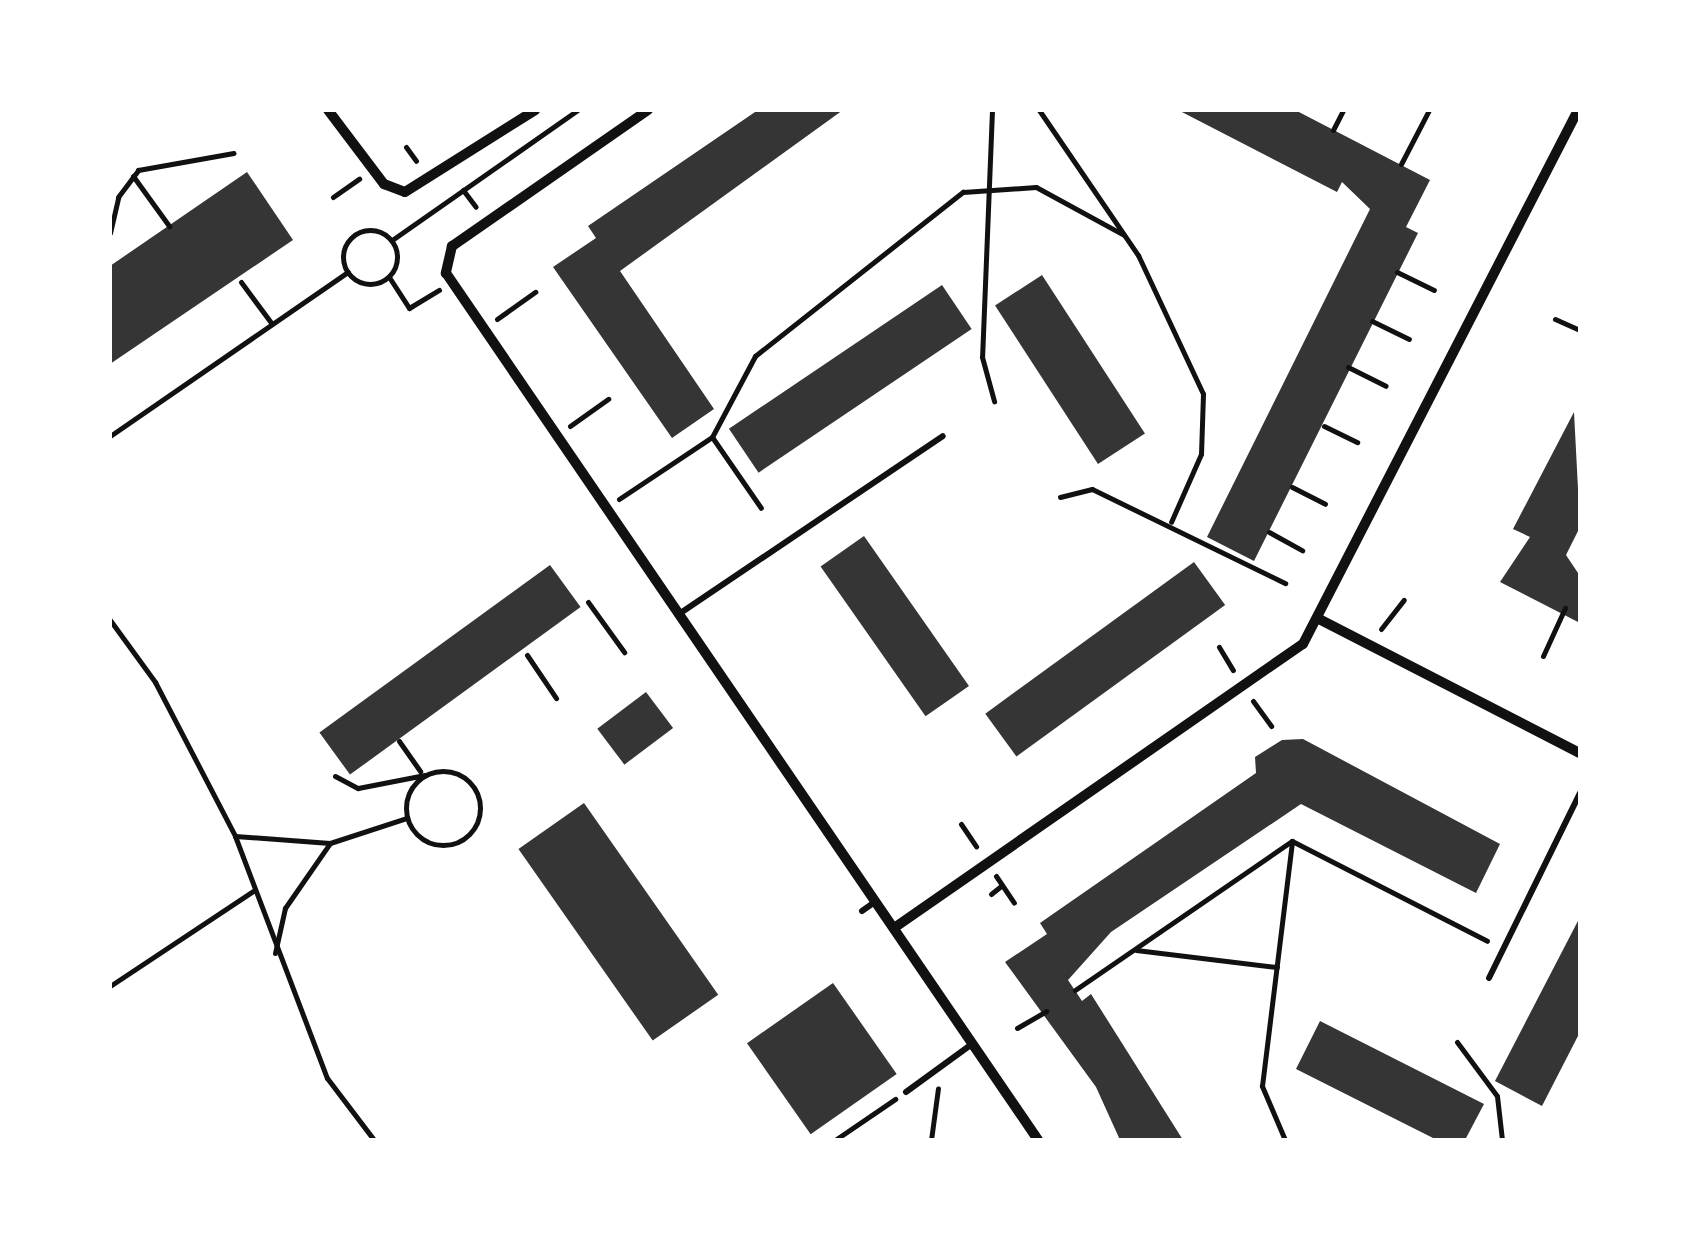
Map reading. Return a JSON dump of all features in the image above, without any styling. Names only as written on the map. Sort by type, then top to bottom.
[{"type":"street","points":[[328,110],[372,170],[396,191],[415,191],[535,110]]},
{"type":"street","points":[[648,110],[452,246],[446,273],[1038,1140]]},
{"type":"street","points":[[894,928],[1277,664],[1319,618],[1578,110]]},
{"type":"street","points":[[1319,618],[1580,753]]},
{"type":"lane","points":[[677,615],[943,436]]},
{"type":"lane","points":[[1488,978],[1580,793]]},
{"type":"lane","points":[[862,911],[875,902]]},
{"type":"lane","points":[[906,1092],[972,1044]]},
{"type":"path","points":[[417,304],[409,308],[388,277],[392,240],[578,110]]},
{"type":"path","points":[[992,110],[982,357],[994,401]]},
{"type":"path","points":[[1039,110],[1124,235],[1204,394],[1201,454],[1171,522]]},
{"type":"path","points":[[1334,130],[1343,110]]},
{"type":"path","points":[[1401,164],[1429,110]]},
{"type":"path","points":[[111,228],[118,197],[132,175],[158,161],[233,152]]},
{"type":"path","points":[[333,197],[372,170]]},
{"type":"path","points":[[132,175],[169,226]]},
{"type":"path","points":[[604,509],[712,437],[755,356],[924,215],[989,184],[1058,194],[1124,235]]},
{"type":"path","points":[[436,190],[446,202]]},
{"type":"path","points":[[110,193],[118,197]]},
{"type":"path","points":[[110,436],[348,272],[352,237],[369,230],[392,240]]},
{"type":"path","points":[[348,272],[371,284],[388,277]]},
{"type":"path","points":[[1398,272],[1434,290]]},
{"type":"path","points":[[241,282],[272,324]]},
{"type":"path","points":[[482,330],[535,292]]},
{"type":"path","points":[[1555,319],[1580,330]]},
{"type":"path","points":[[1372,322],[1410,340]]},
{"type":"path","points":[[1348,367],[1386,386]]},
{"type":"path","points":[[554,436],[608,399]]},
{"type":"path","points":[[1324,426],[1357,442]]},
{"type":"path","points":[[712,437],[761,508]]},
{"type":"path","points":[[1292,488],[1325,504]]},
{"type":"path","points":[[1060,498],[1092,489],[1171,522],[1284,584]]},
{"type":"path","points":[[1269,532],[1302,550]]},
{"type":"path","points":[[1368,644],[1404,600]]},
{"type":"path","points":[[588,602],[624,652]]},
{"type":"path","points":[[1543,656],[1565,608]]},
{"type":"path","points":[[110,620],[154,682],[235,836],[274,956],[327,1078],[374,1140]]},
{"type":"path","points":[[528,654],[556,698]]},
{"type":"path","points":[[400,741],[422,773]]},
{"type":"path","points":[[335,776],[358,788],[422,773],[461,776],[477,794],[479,818],[465,838],[443,845],[420,838],[407,818],[408,793],[422,773]]},
{"type":"path","points":[[235,836],[330,843],[407,818]]},
{"type":"path","points":[[1292,841],[1503,949]]},
{"type":"path","points":[[1075,990],[1292,841]]},
{"type":"path","points":[[1284,1140],[1262,1086],[1292,841]]},
{"type":"path","points":[[274,956],[285,908],[330,843]]},
{"type":"path","points":[[991,894],[1002,885]]},
{"type":"path","points":[[110,986],[253,891]]},
{"type":"path","points":[[1133,950],[1277,967]]},
{"type":"path","points":[[1017,1028],[1046,1011]]},
{"type":"path","points":[[1457,1042],[1497,1096],[1502,1140]]},
{"type":"path","points":[[931,1140],[940,1068]]},
{"type":"path","points":[[835,1140],[906,1092]]},
{"type":"building","points":[[758,110],[843,110],[620,271],[714,409],[672,438],[553,267],[596,238],[588,226]]},
{"type":"building","points":[[1178,110],[1295,110],[1430,180],[1406,227],[1418,233],[1254,561],[1207,537],[1370,209],[1342,182],[1337,192]]},
{"type":"building","points":[[247,172],[293,240],[110,364],[110,266]]},
{"type":"building","points":[[1042,275],[1145,434],[1098,464],[995,305]]},
{"type":"building","points":[[942,285],[972,329],[759,473],[729,429]]},
{"type":"building","points":[[1574,412],[1580,527],[1566,555],[1580,576],[1580,623],[1500,582],[1530,537],[1513,529]]},
{"type":"building","points":[[864,536],[969,686],[926,716],[821,566]]},
{"type":"building","points":[[1194,562],[1225,605],[1016,757],[985,714]]},
{"type":"building","points":[[550,565],[581,607],[350,775],[319,733]]},
{"type":"building","points":[[646,692],[673,728],[624,765],[597,729]]},
{"type":"building","points":[[1303,739],[1500,844],[1476,893],[1301,804],[1111,932],[1068,980],[1082,1001],[1091,994],[1183,1140],[1120,1140],[1096,1087],[1005,962],[1047,934],[1040,923],[1256,773],[1255,757],[1282,740]]},
{"type":"building","points":[[584,803],[718,995],[653,1041],[518,849]]},
{"type":"building","points":[[1580,917],[1580,1032],[1542,1106],[1495,1081]]},
{"type":"building","points":[[833,983],[897,1074],[811,1134],[747,1043]]},
{"type":"building","points":[[1320,1021],[1484,1104],[1465,1140],[1437,1140],[1296,1069]]}]
